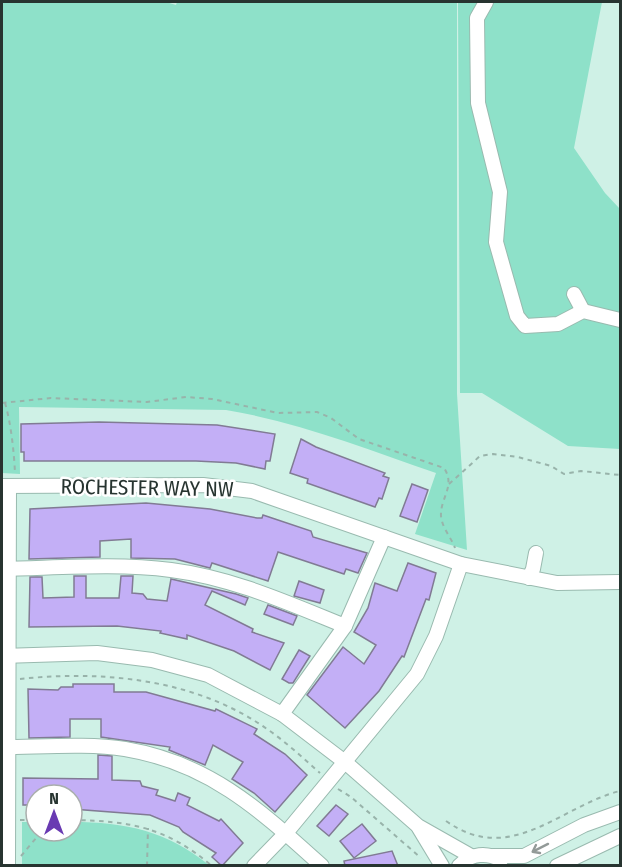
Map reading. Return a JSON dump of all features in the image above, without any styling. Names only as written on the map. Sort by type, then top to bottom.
[{"type":"street","points":[[486,2],[477,18],[478,103],[500,192],[496,242],[517,316],[525,326],[558,324],[583,311],[621,320]]},
{"type":"street","points":[[574,294],[583,311]]},
{"type":"street","points":[[8,866],[5,830],[5,747],[10,680],[6,656],[5,569],[9,482]]},
{"type":"street","name":"ROCHESTER WAY NW","points":[[9,482],[203,485],[252,491],[384,537],[529,578],[557,583],[621,582]]},
{"type":"street","points":[[282,714],[345,626],[384,537]]},
{"type":"street","points":[[529,578],[534,569],[536,553]]},
{"type":"street","points":[[254,866],[286,833],[417,674],[436,636],[458,557]]},
{"type":"street","points":[[5,569],[131,567],[170,570],[257,590],[345,626]]},
{"type":"street","points":[[6,656],[97,653],[152,660],[208,675],[282,714],[345,762],[418,826],[471,856],[524,856],[584,825],[621,812]]},
{"type":"street","points":[[5,747],[123,748],[192,767],[229,788],[286,833],[322,866]]},
{"type":"street","points":[[418,826],[442,866]]},
{"type":"street","points":[[557,866],[621,836]]},
{"type":"street","points":[[459,866],[471,856]]},
{"type":"street","points":[[493,856],[507,866]]},
{"type":"path","points":[[9,482],[10,420],[3,403],[51,398],[147,402],[186,397],[212,399],[278,413],[317,412],[331,418],[359,439],[441,466],[446,472],[449,484],[441,517],[458,557]]},
{"type":"path","points":[[449,484],[480,456],[493,454],[518,457],[551,466],[564,474],[581,471],[621,474]]},
{"type":"path","points":[[10,680],[40,677],[123,678],[200,694],[267,729],[424,863]]},
{"type":"path","points":[[446,821],[459,830],[480,836],[508,837],[534,831],[621,791]]},
{"type":"path","points":[[84,820],[119,821],[148,828],[184,844],[212,866]]},
{"type":"path","points":[[147,866],[148,828]]},
{"type":"path","points":[[20,857],[32,843]]},
{"type":"green space","points":[[2,2],[166,2],[176,5],[177,2],[457,2],[457,394],[467,550],[415,534],[436,473],[306,429],[226,410],[19,407],[20,474],[2,473]]},
{"type":"green space","points":[[458,2],[602,2],[574,148],[605,193],[620,209],[620,449],[568,446],[482,393],[460,393]]},
{"type":"green space","points":[[22,822],[24,822],[24,843],[84,843],[84,822],[92,822],[128,827],[161,836],[193,853],[209,865],[22,865]]},
{"type":"building","points":[[99,422],[217,425],[275,434],[270,461],[266,461],[265,469],[236,463],[196,461],[24,461],[24,452],[21,452],[21,424]]},
{"type":"building","points":[[301,439],[385,473],[383,476],[389,478],[382,499],[379,498],[375,507],[307,483],[308,479],[290,473]]},
{"type":"building","points":[[412,484],[428,490],[417,522],[400,516]]},
{"type":"building","points":[[146,503],[210,509],[257,518],[262,518],[263,515],[311,531],[313,537],[367,553],[358,573],[346,569],[344,574],[278,552],[268,581],[212,563],[210,568],[175,559],[131,558],[131,539],[100,541],[100,557],[29,559],[30,509]]},
{"type":"building","points":[[408,563],[436,573],[429,600],[426,599],[404,657],[402,656],[379,691],[345,728],[307,695],[343,647],[364,664],[376,645],[354,632],[368,608],[375,583],[397,591]]},
{"type":"building","points":[[74,576],[86,576],[86,598],[119,598],[121,576],[133,576],[132,593],[143,594],[147,599],[167,601],[171,579],[236,594],[248,598],[245,605],[212,591],[205,605],[253,629],[252,632],[284,643],[270,670],[234,651],[187,635],[187,639],[160,633],[161,631],[117,626],[29,627],[30,577],[42,577],[43,598],[74,597]]},
{"type":"building","points":[[299,581],[324,590],[320,603],[294,596]]},
{"type":"building","points":[[268,605],[297,616],[293,625],[264,614]]},
{"type":"building","points":[[299,650],[310,656],[293,683],[289,683],[282,679]]},
{"type":"building","points":[[73,684],[114,684],[114,692],[146,692],[215,711],[216,709],[257,729],[254,734],[285,754],[307,775],[275,812],[254,793],[232,779],[243,762],[213,745],[205,765],[169,750],[170,747],[101,737],[101,719],[70,719],[70,737],[29,738],[28,689],[58,690],[61,687],[73,687]]},
{"type":"building","points":[[98,755],[112,756],[112,780],[140,781],[142,786],[158,790],[156,795],[175,801],[178,793],[190,798],[187,805],[219,821],[221,819],[243,843],[222,866],[212,857],[216,853],[179,827],[150,815],[84,810],[84,783],[24,783],[23,805],[23,778],[98,779]]},
{"type":"building","points":[[336,805],[348,814],[329,836],[317,826]]},
{"type":"building","points":[[362,824],[376,841],[354,858],[340,841]]},
{"type":"building","points":[[392,851],[398,866],[345,866],[344,861]]}]
